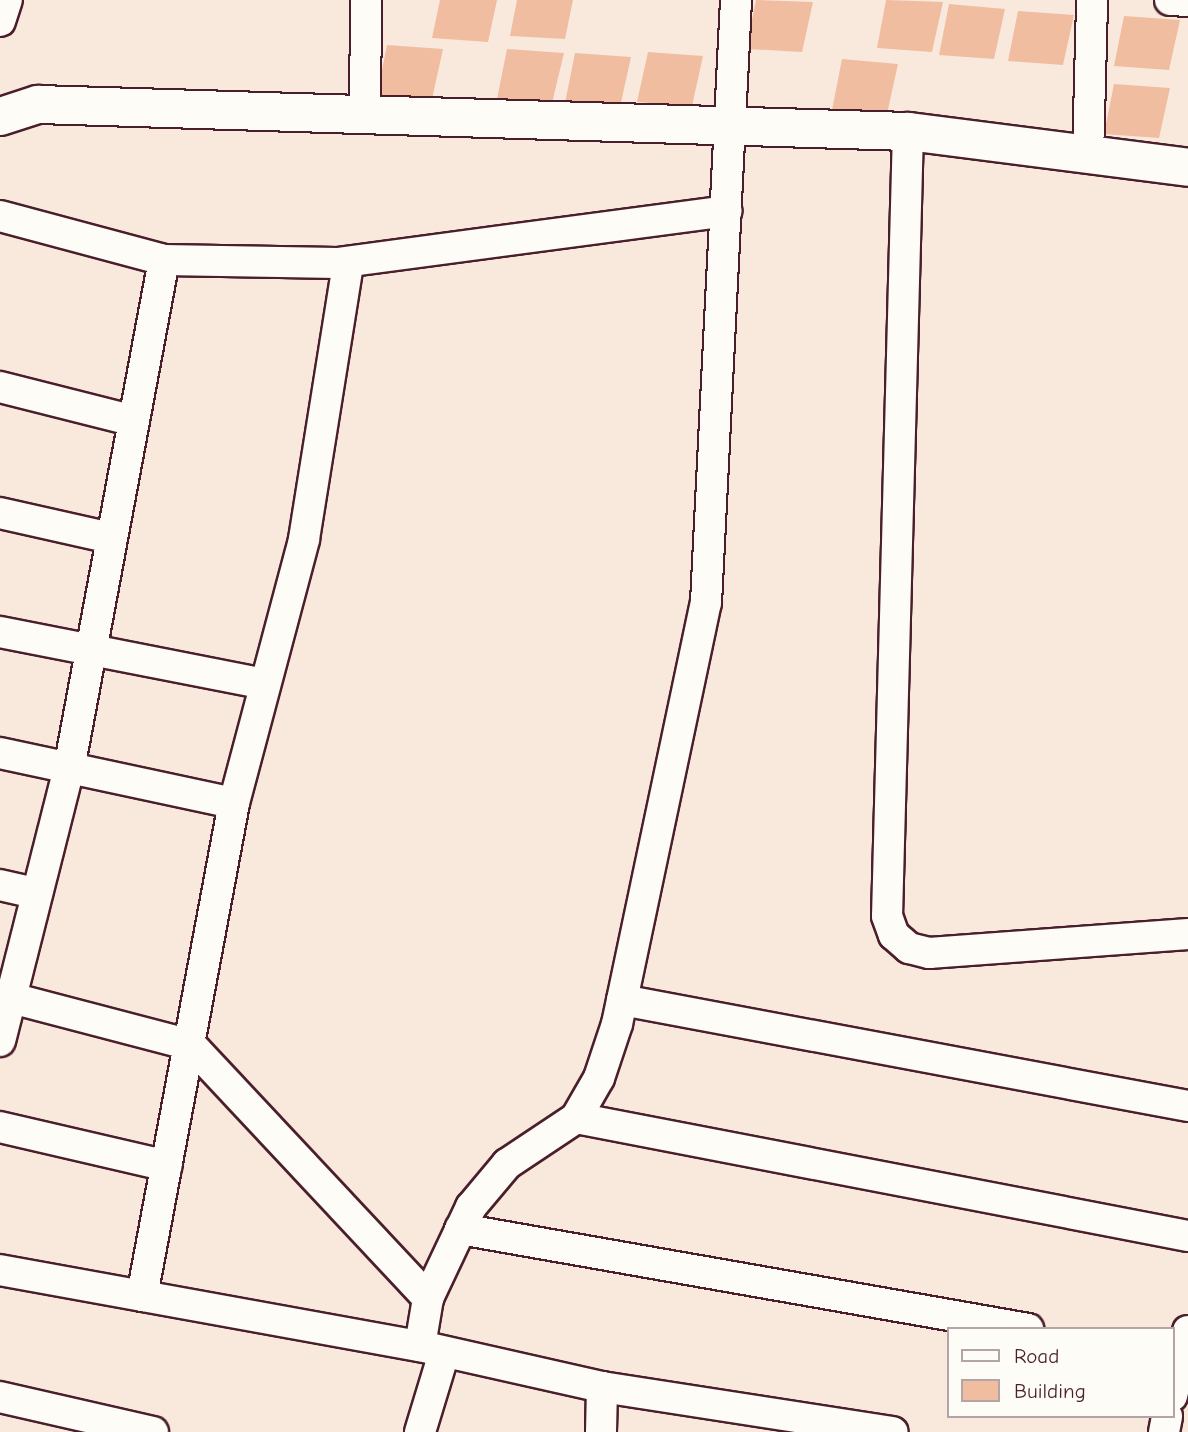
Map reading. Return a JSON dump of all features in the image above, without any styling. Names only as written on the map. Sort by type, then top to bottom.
[{"type":"street","points":[[0,21],[7,0]]},
{"type":"street","points":[[365,115],[366,0]]},
{"type":"street","points":[[420,1432],[432,1349],[428,1298],[460,1229],[485,1185],[576,1118],[599,1078],[622,1000],[706,603],[732,127],[736,0]]},
{"type":"street","points":[[1088,156],[1092,0]]},
{"type":"street","points":[[1170,0],[1188,1]]},
{"type":"street","points":[[0,116],[38,104],[908,131],[1188,167]]},
{"type":"street","points":[[908,131],[887,916],[894,935],[909,948],[929,953],[1188,934]]},
{"type":"street","points":[[0,216],[164,260],[348,263],[727,211]]},
{"type":"street","points":[[0,1041],[6,996],[69,769],[164,260]]},
{"type":"street","points":[[142,1296],[191,1045],[234,803],[304,539],[348,263]]},
{"type":"street","points":[[0,387],[134,421]]},
{"type":"street","points":[[0,513],[111,538]]},
{"type":"street","points":[[0,632],[90,652],[265,684]]},
{"type":"street","points":[[0,753],[234,803]]},
{"type":"street","points":[[0,885],[35,893]]},
{"type":"street","points":[[6,996],[191,1045],[428,1298]]},
{"type":"street","points":[[622,1000],[1188,1106]]},
{"type":"street","points":[[576,1118],[1188,1236]]},
{"type":"street","points":[[0,1127],[167,1166]]},
{"type":"street","points":[[460,1229],[1017,1327]]},
{"type":"street","points":[[0,1270],[432,1349],[602,1387],[893,1432]]},
{"type":"street","points":[[1174,1388],[1183,1350]]},
{"type":"street","points":[[601,1432],[602,1387]]},
{"type":"street","points":[[0,1396],[153,1432]]},
{"type":"building","points":[[440,0],[497,0],[488,42],[432,38]]},
{"type":"building","points":[[517,0],[573,0],[565,39],[510,36]]},
{"type":"building","points":[[756,0],[813,2],[802,52],[746,49]]},
{"type":"building","points":[[886,0],[943,2],[932,52],[877,48]]},
{"type":"building","points":[[949,4],[1005,9],[994,59],[939,55]]},
{"type":"building","points":[[1018,11],[1074,15],[1063,65],[1008,61]]},
{"type":"building","points":[[1124,16],[1180,20],[1169,70],[1114,66]]},
{"type":"building","points":[[387,45],[443,49],[432,99],[377,95]]},
{"type":"building","points":[[507,49],[564,53],[552,103],[497,99]]},
{"type":"building","points":[[648,52],[703,56],[692,106],[637,102]]},
{"type":"building","points":[[575,53],[631,57],[620,107],[565,103]]},
{"type":"building","points":[[842,59],[898,64],[887,114],[832,110]]},
{"type":"building","points":[[1114,84],[1170,88],[1159,138],[1104,134]]}]
